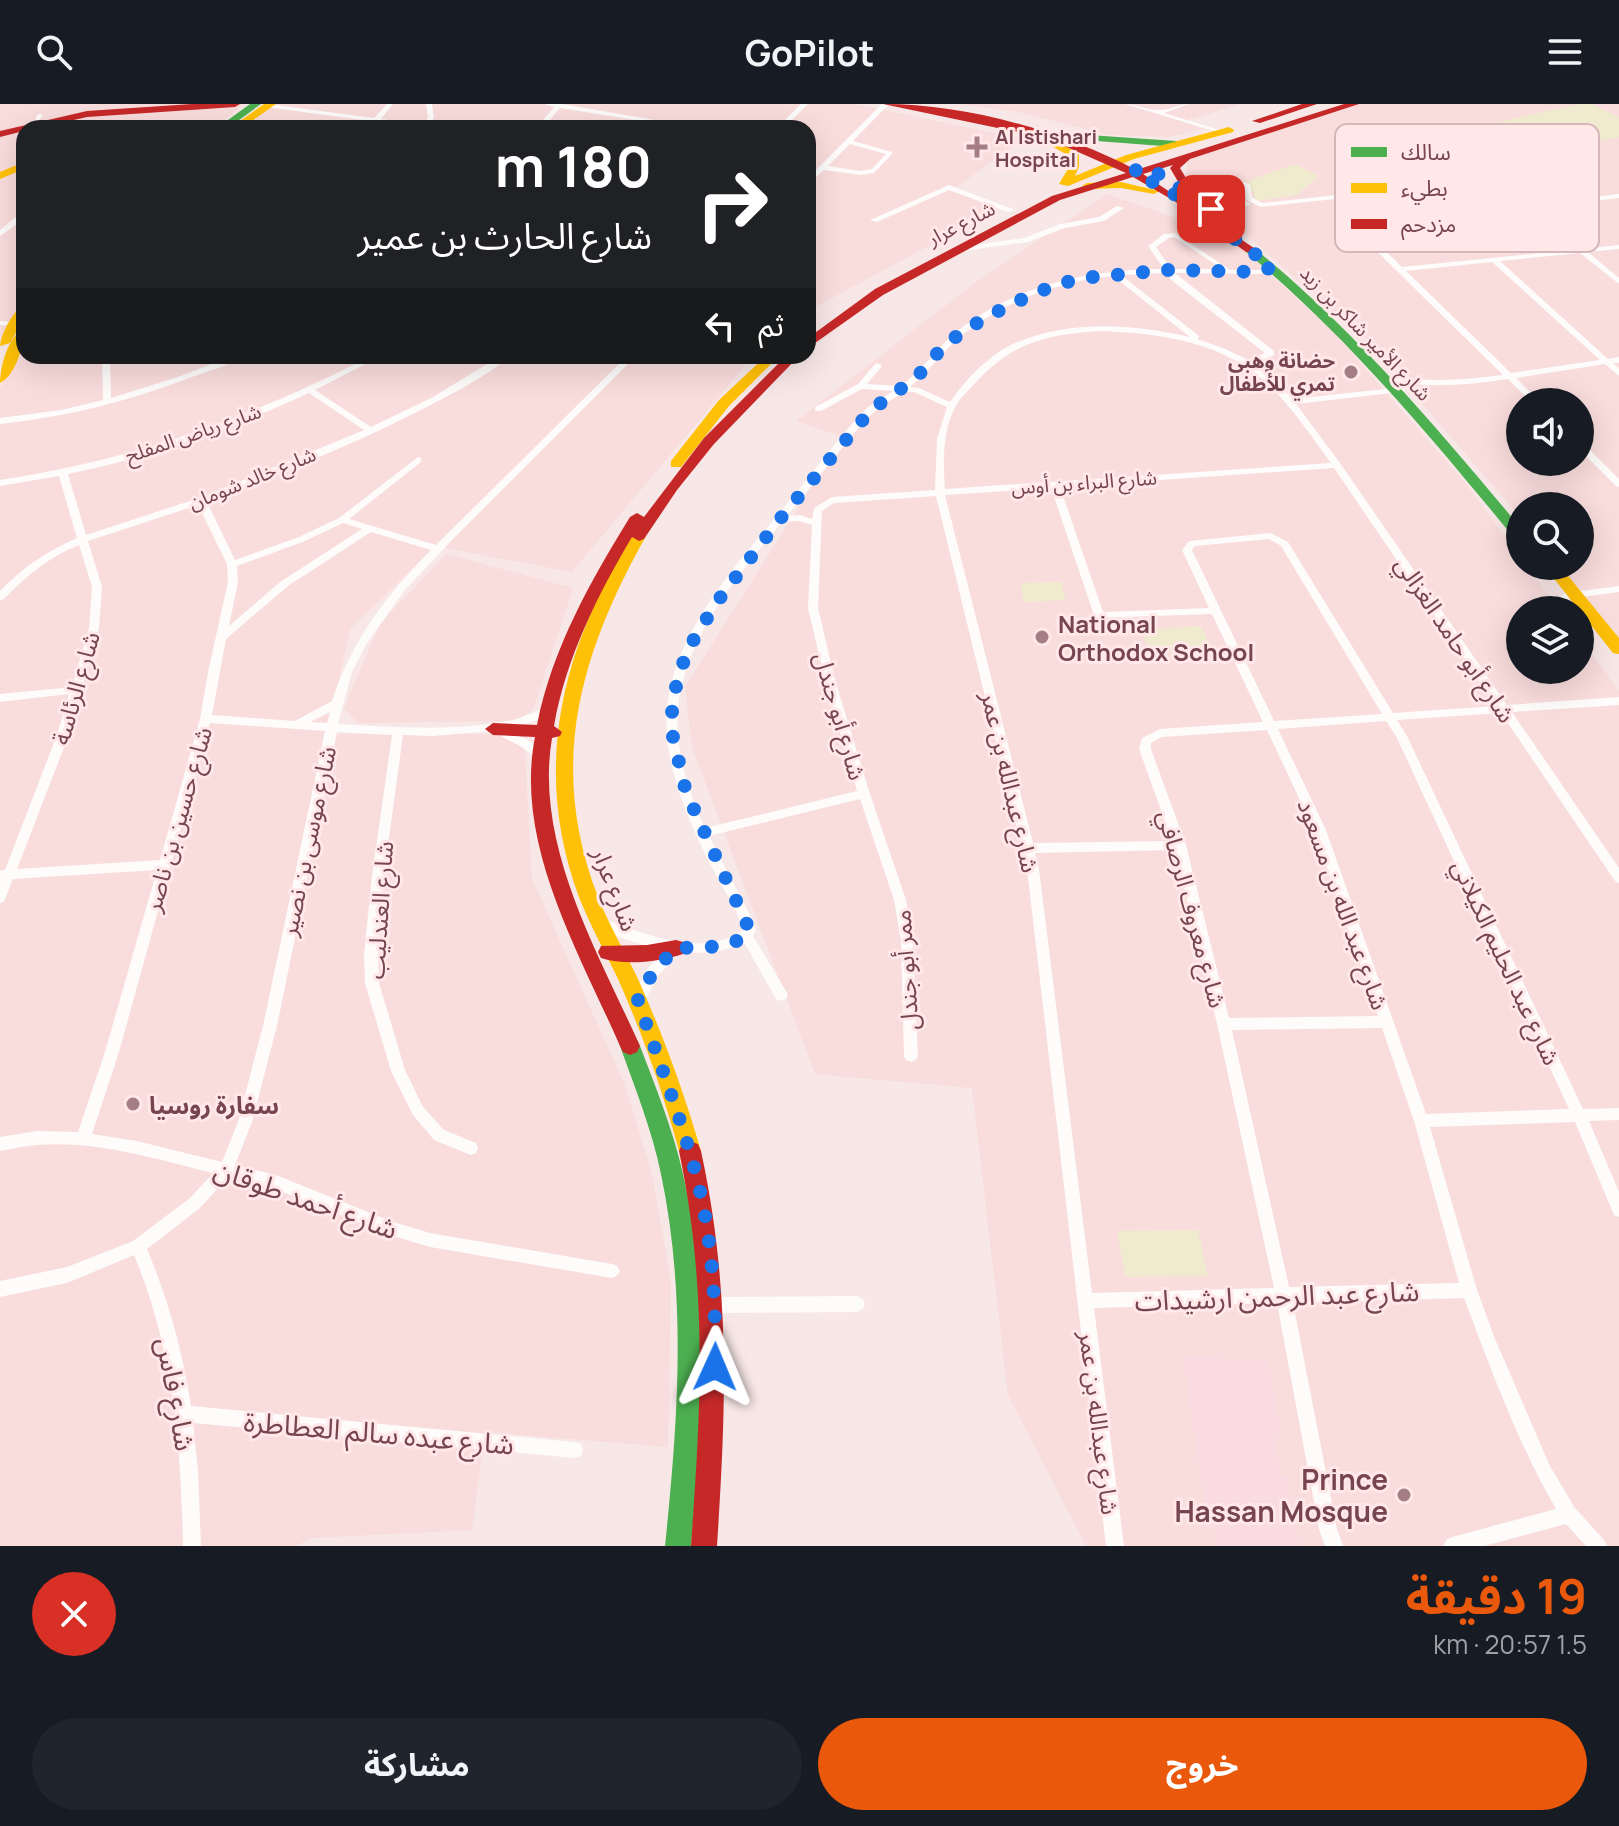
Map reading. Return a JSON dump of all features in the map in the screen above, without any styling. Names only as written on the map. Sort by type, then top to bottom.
[{"type":"main road","points":[[37,120],[181,105],[235,104]]},
{"type":"main road","points":[[234,120],[261,104]]},
{"type":"main road","points":[[242,120],[261,104]]},
{"type":"main road","points":[[887,104],[965,116],[1051,137],[1131,165],[1354,104]]},
{"type":"main road","points":[[931,104],[982,113],[1074,137],[1182,150],[1223,132],[1312,104]]},
{"type":"main road","points":[[965,116],[1068,148],[1075,160],[1067,182]]},
{"type":"main road","points":[[1074,137],[1131,165]]},
{"type":"main road","points":[[1182,150],[1175,168],[1189,197]]},
{"type":"main road","name":"شارع عرار","points":[[816,323],[918,257],[1011,210],[1067,182],[1131,165]]},
{"type":"main road","name":"شارع عرار","points":[[816,338],[879,292],[1056,198],[1131,165]]},
{"type":"main road","name":"شارع الأمير شاكر بن زيد","points":[[1131,165],[1189,197],[1299,279],[1506,510]]},
{"type":"main road","points":[[1087,186],[1134,186],[1189,197]]},
{"type":"main road","name":"شارع الأمير شاكر بن زيد","points":[[1189,197],[1272,267],[1396,386],[1506,519]]},
{"type":"main road","points":[[0,351],[15,322]]},
{"type":"main road","points":[[0,379],[15,322]]},
{"type":"main road","name":"شارع عرار","points":[[678,1546],[693,1374],[686,1240],[674,1173],[660,1126],[553,858],[540,792],[540,757],[542,731],[555,677],[574,627],[607,562],[652,494],[709,420],[765,364]]},
{"type":"main road","name":"شارع عرار","points":[[704,1546],[714,1389],[715,1305],[700,1193],[679,1117],[638,1000],[587,894],[565,810],[562,775],[564,735],[571,683],[588,633],[630,551],[652,514],[718,432],[744,401],[784,364]]},
{"type":"main road","points":[[1555,580],[1569,596]]},
{"type":"main road","points":[[1594,623],[1619,649]]},
{"type":"main road","points":[[1594,634],[1619,667]]},
{"type":"main road","points":[[493,729],[564,735]]},
{"type":"main road","points":[[590,950],[616,953],[676,948]]},
{"type":"street","points":[[261,104],[379,120]]},
{"type":"street","points":[[373,119],[387,104]]},
{"type":"street","points":[[548,104],[650,120]]},
{"type":"street","points":[[788,120],[805,104]]},
{"type":"street","points":[[816,175],[887,104]]},
{"type":"street","points":[[1129,104],[1223,132]]},
{"type":"street","points":[[1159,112],[1186,104]]},
{"type":"street","points":[[825,168],[860,173],[874,171],[890,153],[849,142]]},
{"type":"street","points":[[1240,182],[1247,187],[1248,197],[1261,205],[1335,197]]},
{"type":"street","points":[[874,220],[949,187],[1011,210]]},
{"type":"street","points":[[1599,198],[1619,196]]},
{"type":"street","points":[[1189,197],[1247,204]]},
{"type":"street","points":[[1223,210],[1232,203]]},
{"type":"street","points":[[962,249],[1025,240],[1063,226],[1104,218],[1120,208]]},
{"type":"street","points":[[1230,271],[1171,235],[1152,246],[1167,270],[1268,349],[1271,355],[1248,364]]},
{"type":"street","points":[[1599,249],[1619,247]]},
{"type":"street","points":[[1383,252],[1521,388]]},
{"type":"street","points":[[1400,269],[1572,252]]},
{"type":"street","points":[[1583,252],[1619,282]]},
{"type":"street","points":[[1494,260],[1619,373]]},
{"type":"street","points":[[602,923],[637,938],[676,948],[725,944],[750,931],[686,792],[673,737],[672,710],[677,681],[688,649],[717,602],[780,519],[813,492],[856,425],[885,398],[916,378],[942,348],[963,331],[1009,305],[1055,285],[1115,274],[1167,270],[1260,272],[1272,267]]},
{"type":"street","points":[[1115,274],[1199,340]]},
{"type":"street","name":"شارع عبدالله بن عمر","points":[[1115,1546],[1029,848],[940,492],[941,445],[951,406],[1002,354],[1029,341],[1096,330],[1155,333],[1199,340],[1248,364],[1289,402]]},
{"type":"street","points":[[1289,402],[1619,360]]},
{"type":"street","points":[[106,364],[107,402]]},
{"type":"street","points":[[0,421],[107,402],[216,364]]},
{"type":"street","name":"شارع رياض المفلح","points":[[0,483],[63,474],[157,448],[311,391],[362,364]]},
{"type":"street","name":"شارع خالد شومان","points":[[0,597],[31,567],[83,539],[201,500],[368,429],[448,392],[493,364]]},
{"type":"street","name":"شارع موسى بن نصير","points":[[0,1289],[67,1275],[138,1246],[195,1203],[227,1168],[245,1122],[270,1026],[337,703],[348,664],[367,632],[438,549],[624,364]]},
{"type":"street","points":[[818,409],[861,386],[878,366]]},
{"type":"street","points":[[861,386],[927,393],[951,406]]},
{"type":"street","points":[[311,391],[368,429]]},
{"type":"street","name":"شارع أبو حامد الغزالي","points":[[1289,402],[1337,465],[1619,878]]},
{"type":"street","points":[[1594,459],[1619,484]]},
{"type":"street","points":[[201,500],[232,564],[302,539],[342,520],[418,460]]},
{"type":"street","name":"شارع البراء بن أوس","points":[[832,500],[1337,465]]},
{"type":"street","name":"شارع الرئاسة","points":[[0,898],[4,875],[52,766],[94,628],[97,587],[63,474]]},
{"type":"street","points":[[1054,484],[1099,616],[1214,611]]},
{"type":"street","points":[[813,492],[832,500]]},
{"type":"street","points":[[780,519],[800,518],[815,523],[817,510],[832,500]]},
{"type":"street","points":[[342,520],[438,549]]},
{"type":"street","name":"شارع أبو جندل","points":[[704,833],[864,794],[830,680],[813,608],[815,523]]},
{"type":"street","points":[[223,636],[284,584],[370,528]]},
{"type":"street","name":"شارع عبد الله بن مسعود","points":[[1390,717],[1279,538],[1234,538],[1189,545],[1187,550],[1214,611],[1272,725],[1320,830],[1421,1121],[1469,1290],[1522,1423],[1544,1472],[1569,1514],[1598,1546]]},
{"type":"street","name":"شارع حسين بن ناصر","points":[[83,1139],[112,1052],[206,719],[233,582],[232,564]]},
{"type":"street","points":[[1592,596],[1619,589]]},
{"type":"street","points":[[0,698],[76,690]]},
{"type":"street","name":"شارع معروف الرصافي","points":[[1334,1546],[1224,1024],[1180,845],[1145,749],[1146,741],[1160,733],[1619,701]]},
{"type":"street","points":[[299,723],[337,703]]},
{"type":"street","points":[[206,719],[398,730],[493,729],[517,725],[548,711]]},
{"type":"street","name":"شارع عبد الحليم الكيلاني","points":[[1390,717],[1580,1117],[1619,1210]]},
{"type":"street","points":[[493,729],[524,743],[540,757]]},
{"type":"street","name":"شارع العندليب","points":[[398,730],[378,875],[371,955],[372,983],[398,1071],[418,1111],[439,1135],[471,1148]]},
{"type":"street","name":"ممر أبو جندل","points":[[864,794],[889,863],[907,941],[911,1056]]},
{"type":"street","points":[[1029,848],[1180,845]]},
{"type":"street","points":[[4,875],[163,865]]},
{"type":"street","points":[[746,935],[781,995]]},
{"type":"street","points":[[638,1000],[653,972],[676,948]]},
{"type":"street","points":[[1224,1024],[1387,1022]]},
{"type":"street","points":[[1421,1121],[1619,1114]]},
{"type":"street","name":"شارع أحمد طوقان","points":[[0,1144],[37,1138],[83,1139],[227,1168],[276,1182],[390,1228],[430,1240],[612,1271]]},
{"type":"street","name":"شارع فاس","points":[[138,1246],[163,1318],[183,1414],[192,1546]]},
{"type":"street","name":"شارع عبد الرحمن ارشيدات","points":[[1085,1301],[1469,1290]]},
{"type":"street","points":[[715,1305],[857,1304]]},
{"type":"street","name":"شارع عبده سالم العطاطرة","points":[[183,1414],[575,1450]]},
{"type":"street","points":[[1452,1546],[1569,1514]]},
{"type":"shaded area","points":[[0,104],[244,104],[224,120],[16,120],[16,320],[0,341]]},
{"type":"shaded area","points":[[274,104],[855,104],[1023,139],[955,188],[997,209],[816,307],[816,120],[253,120]]},
{"type":"shaded area","points":[[959,104],[1240,104],[1182,122],[1203,129],[1168,137],[1110,135],[1018,112]]},
{"type":"shaded area","points":[[1349,104],[1619,104],[1619,638],[1594,607],[1594,596],[1585,596],[1571,580],[1594,580],[1594,492],[1506,492],[1506,501],[1368,341],[1191,187],[1186,176],[1188,157],[1228,140]]},
{"type":"shaded area","points":[[1579,104],[1592,104],[1619,117],[1619,137],[1599,141],[1599,124],[1494,123]]},
{"type":"shaded area","points":[[1295,164],[1319,176],[1297,195],[1257,201],[1247,181]]},
{"type":"shaded area","points":[[1107,194],[1230,237],[1334,333],[1467,485],[1506,538],[1506,580],[1537,580],[1549,596],[1506,596],[1506,684],[1594,684],[1594,657],[1619,691],[1619,1546],[1086,1546],[1008,1395],[972,1088],[815,1074],[692,747],[685,687],[843,437],[796,421],[976,282]]},
{"type":"shaded area","points":[[16,357],[16,364],[746,364],[572,572],[436,546],[350,629],[327,734],[524,734],[532,879],[624,1083],[652,1174],[671,1281],[668,1447],[485,1432],[472,1530],[312,1538],[296,1546],[0,1546],[0,388]]},
{"type":"shaded area","points":[[446,554],[573,588],[534,708],[517,721],[358,723],[344,708],[380,624]]},
{"type":"shaded area","points":[[1061,582],[1066,600],[1024,602],[1020,583]]},
{"type":"shaded area","points":[[1201,626],[1212,649],[1151,654],[1141,630]]},
{"type":"shaded area","points":[[1198,1230],[1208,1276],[1125,1277],[1117,1231]]},
{"type":"shaded area","points":[[1183,1357],[1268,1360],[1281,1430],[1273,1431],[1281,1475],[1286,1475],[1299,1546],[1218,1546],[1215,1527],[1208,1526]]},
{"type":"traffic: fast","points":[[233,120],[256,104]]},
{"type":"traffic: fast","points":[[1074,137],[1176,144]]},
{"type":"traffic: fast","points":[[1250,250],[1288,281],[1359,350],[1426,423],[1506,519]]},
{"type":"traffic: fast","points":[[630,1046],[654,1110],[672,1172],[683,1232],[689,1292],[689,1415],[678,1546]]},
{"type":"traffic: slow","points":[[247,120],[271,104]]},
{"type":"traffic: slow","points":[[1064,184],[1130,157],[1229,130]]},
{"type":"traffic: slow","points":[[1056,144],[1074,155],[1074,167],[1067,182]]},
{"type":"traffic: slow","points":[[0,176],[16,169]]},
{"type":"traffic: slow","points":[[1087,186],[1121,185],[1154,191]]},
{"type":"traffic: slow","points":[[4,343],[16,323]]},
{"type":"traffic: slow","points":[[0,379],[16,348]]},
{"type":"traffic: slow","points":[[676,464],[724,403],[765,364]]},
{"type":"traffic: slow","points":[[639,536],[594,622],[579,665],[568,708],[563,753],[565,798],[572,845],[587,893],[655,1043],[690,1151]]},
{"type":"traffic: slow","points":[[1563,580],[1619,649]]},
{"type":"traffic: jam","points":[[61,120],[87,114],[235,104]]},
{"type":"traffic: jam","points":[[888,104],[1010,126],[1077,146],[1155,185],[1250,250]]},
{"type":"traffic: jam","points":[[1257,121],[1312,104]]},
{"type":"traffic: jam","points":[[816,338],[879,292],[1056,198],[1354,104]]},
{"type":"traffic: jam","points":[[0,134],[16,130]]},
{"type":"traffic: jam","points":[[1188,155],[1175,168],[1191,195]]},
{"type":"traffic: jam","points":[[639,536],[672,487],[709,441],[785,364]]},
{"type":"traffic: jam","points":[[630,1046],[560,882],[545,825],[540,784],[542,743],[562,664],[577,625],[637,517]]},
{"type":"traffic: jam","points":[[493,729],[554,732]]},
{"type":"traffic: jam","points":[[608,952],[647,953],[676,948]]},
{"type":"traffic: jam","points":[[690,1151],[708,1252],[714,1348],[704,1546]]},
{"type":"place","name":"Al Istishari Hospital","points":[[977,147]]},
{"type":"place","name":"حضانة وهبي تمري للأطفال","points":[[1351,372]]},
{"type":"place","name":"National Orthodox School","points":[[1042,637]]},
{"type":"place","name":"سفارة روسيا","points":[[133,1104]]},
{"type":"place","name":"Prince Hassan Mosque","points":[[1404,1495]]},
{"type":"route","points":[[715,1367],[714,1288],[700,1193],[679,1117],[638,1000],[653,972],[676,948],[725,944],[740,940],[750,931],[686,792],[678,762],[672,710],[677,681],[688,649],[730,584],[856,425],[885,398],[916,378],[942,348],[963,331],[1031,294],[1075,280],[1167,270],[1260,272],[1272,267],[1183,199],[1133,171],[1148,167],[1211,209]]}]
